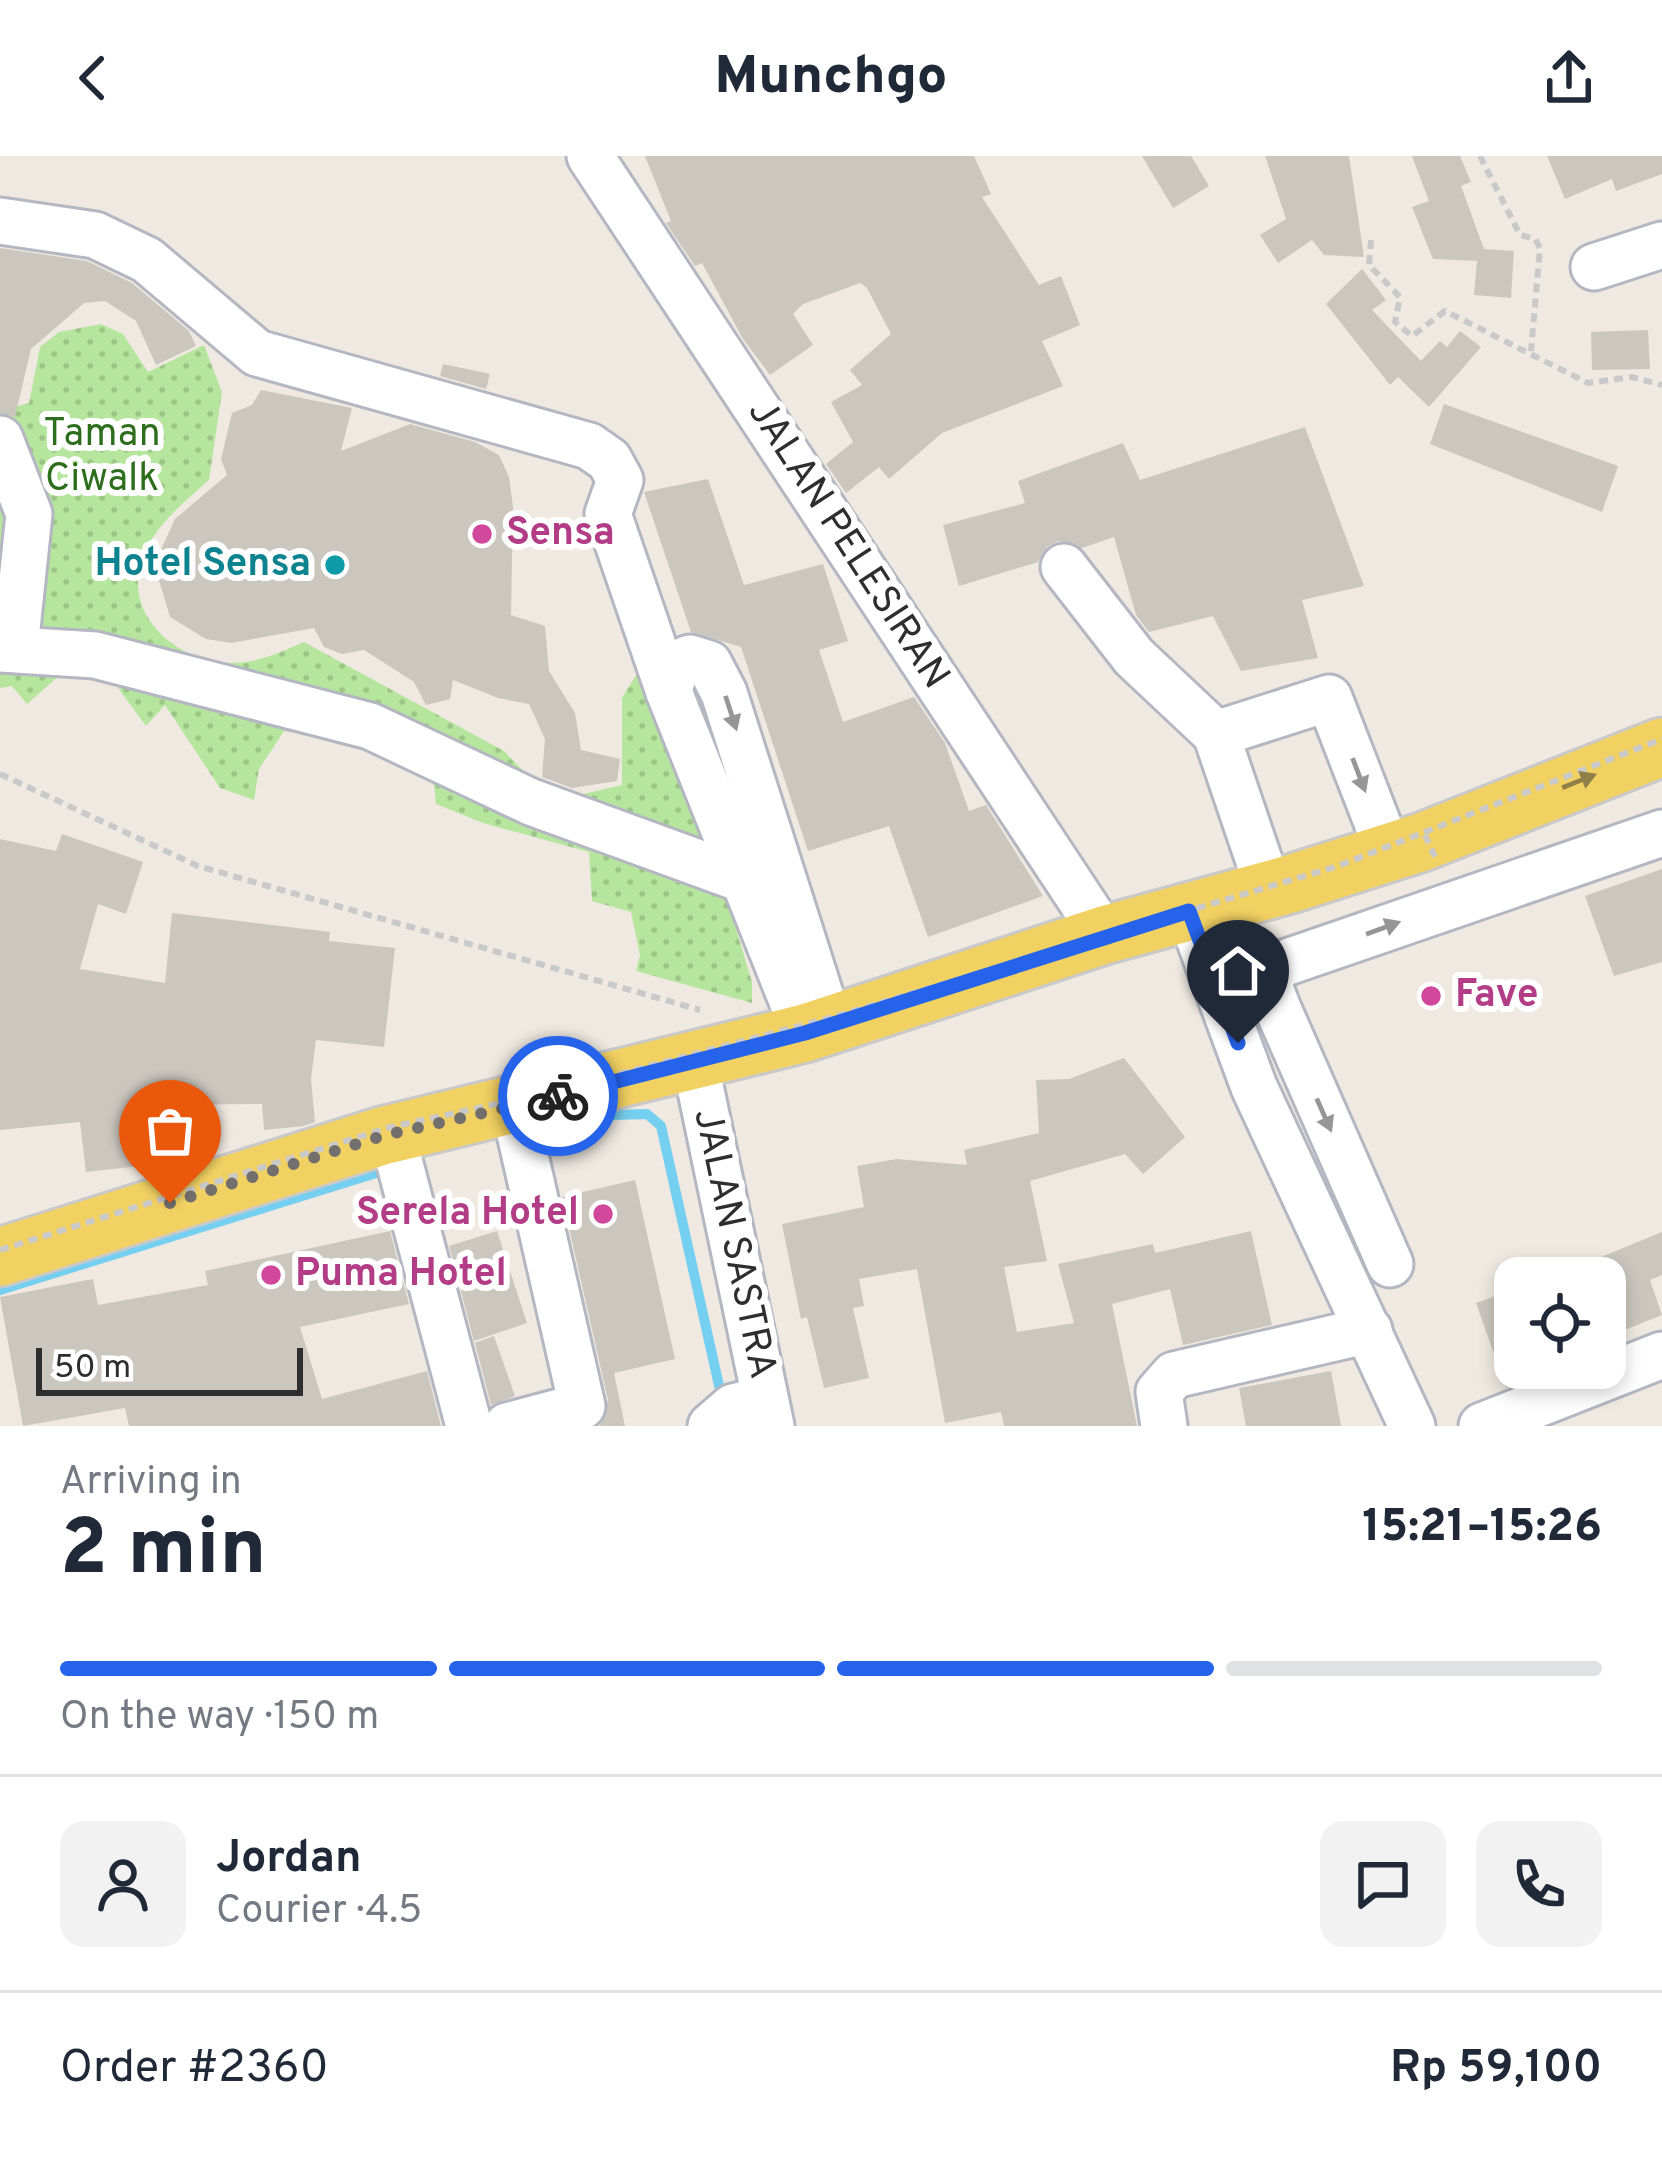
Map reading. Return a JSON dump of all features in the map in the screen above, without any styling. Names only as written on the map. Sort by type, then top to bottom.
[{"type":"main road","points":[[0,1254],[392,1134],[543,1101],[699,1037],[790,1031],[1103,935],[1416,848],[1662,743]]},
{"type":"street","name":"JALAN PELESIRAN","points":[[590,156],[709,304],[1103,935]]},
{"type":"street","points":[[0,221],[95,235],[147,260],[257,352],[589,446],[609,460],[620,481],[608,514],[669,692],[742,879],[790,1031]]},
{"type":"street","points":[[1594,267],[1662,245]]},
{"type":"street","points":[[0,439],[28,514],[8,649],[149,667],[370,726],[531,802],[742,879]]},
{"type":"street","points":[[1064,567],[1134,657],[1216,734],[1269,890]]},
{"type":"street","points":[[669,692],[676,664],[690,658],[710,664],[724,693],[790,1031]]},
{"type":"street","points":[[1216,734],[1329,698],[1416,848]]},
{"type":"street","points":[[1493,815],[1519,879]]},
{"type":"street","points":[[1189,911],[1255,961],[1273,968],[1662,833]]},
{"type":"street","points":[[1189,911],[1254,1087],[1412,1426]]},
{"type":"street","points":[[1273,968],[1270,988],[1278,1009],[1407,1257],[1346,1282]]},
{"type":"street","name":"JALAN SASTRA","points":[[699,1037],[768,1412]]},
{"type":"street","points":[[507,1426],[582,1406],[543,1101]]},
{"type":"street","points":[[392,1134],[469,1426]]},
{"type":"street","points":[[1164,1426],[1159,1392],[1174,1375],[1370,1330]]},
{"type":"street","points":[[1482,1426],[1662,1355]]},
{"type":"street","points":[[711,1426],[733,1407],[768,1412]]},
{"type":"path","points":[[1480,156],[1520,235],[1535,239],[1540,248],[1531,351]]},
{"type":"path","points":[[1371,240],[1369,265],[1400,297],[1395,322],[1412,336],[1445,311],[1588,383],[1632,377],[1662,385]]},
{"type":"path","points":[[0,1254],[387,1128],[543,1101],[1338,866],[1416,848],[1662,743]]},
{"type":"path","points":[[0,774],[198,866],[699,1037]]},
{"type":"green space","name":"Taman Ciwalk","points":[[101,324],[123,334],[148,372],[204,345],[222,392],[209,480],[162,526],[142,559],[140,599],[159,632],[192,655],[232,663],[260,659],[304,642],[504,751],[536,784],[575,796],[622,785],[622,698],[641,667],[662,683],[752,982],[752,1003],[636,971],[640,955],[631,912],[592,901],[589,852],[483,823],[436,804],[432,766],[354,742],[284,731],[259,769],[254,800],[220,788],[165,705],[146,726],[113,681],[77,660],[27,704],[12,686],[0,688],[0,390],[4,410],[29,403],[40,347],[59,332]]},
{"type":"building","points":[[645,156],[974,156],[991,194],[982,197],[1039,285],[1061,276],[1080,325],[1042,341],[1063,386],[942,433],[889,479],[879,467],[846,493],[826,464],[853,442],[831,402],[862,385],[850,370],[891,334],[867,288],[860,283],[803,304],[793,314],[813,345],[770,375],[743,339],[702,263],[695,266],[666,223],[671,221]]},
{"type":"building","points":[[1142,156],[1191,156],[1209,186],[1173,208]]},
{"type":"building","points":[[1265,156],[1349,156],[1364,257],[1324,255],[1312,240],[1278,263],[1260,235],[1286,219]]},
{"type":"building","points":[[1412,156],[1460,156],[1471,182],[1461,186],[1484,249],[1514,251],[1511,298],[1474,295],[1477,261],[1433,259],[1412,207],[1429,201]]},
{"type":"building","points":[[1547,156],[1662,156],[1662,174],[1616,191],[1612,179],[1565,199]]},
{"type":"building","points":[[0,248],[87,261],[132,283],[189,331],[196,346],[156,365],[136,321],[105,301],[84,303],[31,349],[15,417],[0,413]]},
{"type":"building","points":[[1362,269],[1386,300],[1372,310],[1421,361],[1440,341],[1447,347],[1460,331],[1481,347],[1429,407],[1398,377],[1390,385],[1326,304]]},
{"type":"building","points":[[1648,330],[1650,369],[1592,370],[1591,332]]},
{"type":"building","points":[[443,364],[490,374],[486,389],[440,376]]},
{"type":"building","name":"Hotel Sensa","points":[[261,390],[352,408],[341,451],[410,424],[475,442],[499,455],[509,477],[513,507],[511,615],[545,626],[549,671],[575,713],[581,750],[620,759],[617,781],[572,788],[542,777],[545,739],[529,704],[498,698],[453,680],[450,699],[426,705],[414,682],[364,650],[342,654],[324,647],[314,628],[231,643],[206,639],[170,617],[158,577],[160,552],[175,519],[227,475],[221,459],[232,413],[252,405]]},
{"type":"building","points":[[1444,404],[1618,466],[1602,512],[1430,444]]},
{"type":"building","points":[[1305,427],[1364,586],[1302,600],[1318,658],[1241,671],[1213,616],[1149,632],[1136,615],[1114,537],[1082,548],[1059,541],[1047,547],[1038,562],[959,586],[943,525],[1025,503],[1018,481],[1123,443],[1140,480]]},
{"type":"building","points":[[708,479],[744,585],[823,564],[848,641],[819,650],[843,722],[914,697],[945,743],[969,811],[986,805],[1043,896],[928,937],[889,826],[808,851],[741,647],[691,632],[644,492]]},
{"type":"building","points":[[62,834],[143,862],[126,914],[98,904],[80,969],[165,983],[172,913],[330,932],[329,941],[395,948],[384,1047],[316,1040],[311,1079],[315,1122],[304,1126],[264,1130],[262,1104],[153,1105],[157,1164],[86,1172],[80,1122],[0,1130],[0,839],[56,851]]},
{"type":"building","points":[[1662,869],[1662,962],[1614,976],[1585,896]]},
{"type":"building","points":[[1124,1058],[1185,1137],[1143,1174],[1125,1154],[1030,1181],[1047,1261],[1004,1267],[1017,1332],[1074,1323],[1058,1264],[1153,1244],[1155,1253],[1251,1231],[1272,1325],[1183,1345],[1170,1289],[1112,1304],[1137,1426],[1004,1426],[1001,1412],[945,1423],[917,1269],[859,1279],[864,1306],[853,1308],[869,1378],[824,1388],[807,1317],[801,1319],[782,1224],[864,1207],[857,1166],[897,1159],[967,1165],[964,1150],[1039,1133],[1036,1080],[1069,1079]]},
{"type":"building","points":[[635,1180],[675,1359],[614,1373],[625,1426],[600,1426],[608,1400],[562,1197]]},
{"type":"building","points":[[390,1231],[409,1304],[300,1327],[322,1399],[427,1371],[441,1426],[129,1426],[125,1408],[23,1426],[0,1297],[93,1279],[98,1305],[208,1285],[205,1271]]},
{"type":"building","points":[[497,1231],[527,1323],[474,1341],[449,1246]]},
{"type":"building","points":[[1662,1232],[1662,1275],[1650,1280],[1662,1315],[1626,1330],[1626,1257],[1601,1257]]},
{"type":"building","points":[[1494,1297],[1494,1354],[1476,1303]]},
{"type":"building","points":[[494,1336],[515,1396],[491,1405],[475,1343]]},
{"type":"building","points":[[1331,1371],[1341,1426],[1246,1426],[1239,1388]]},
{"type":"waterway","points":[[533,1134],[613,1115],[647,1114],[661,1126],[722,1399]]},
{"type":"waterway","points":[[0,1290],[392,1168]]},
{"type":"way so far","points":[[170,1203],[382,1136],[558,1096]]},
{"type":"place","name":"Sensa","points":[[482,534]]},
{"type":"place","name":"Hotel Sensa","points":[[335,565]]},
{"type":"place","name":"Fave","points":[[1431,996]]},
{"type":"place","name":"Serela Hotel","points":[[603,1214]]},
{"type":"place","name":"Puma Hotel","points":[[271,1275]]},
{"type":"route","points":[[558,1096],[805,1033],[1189,911],[1238,1043]]}]
